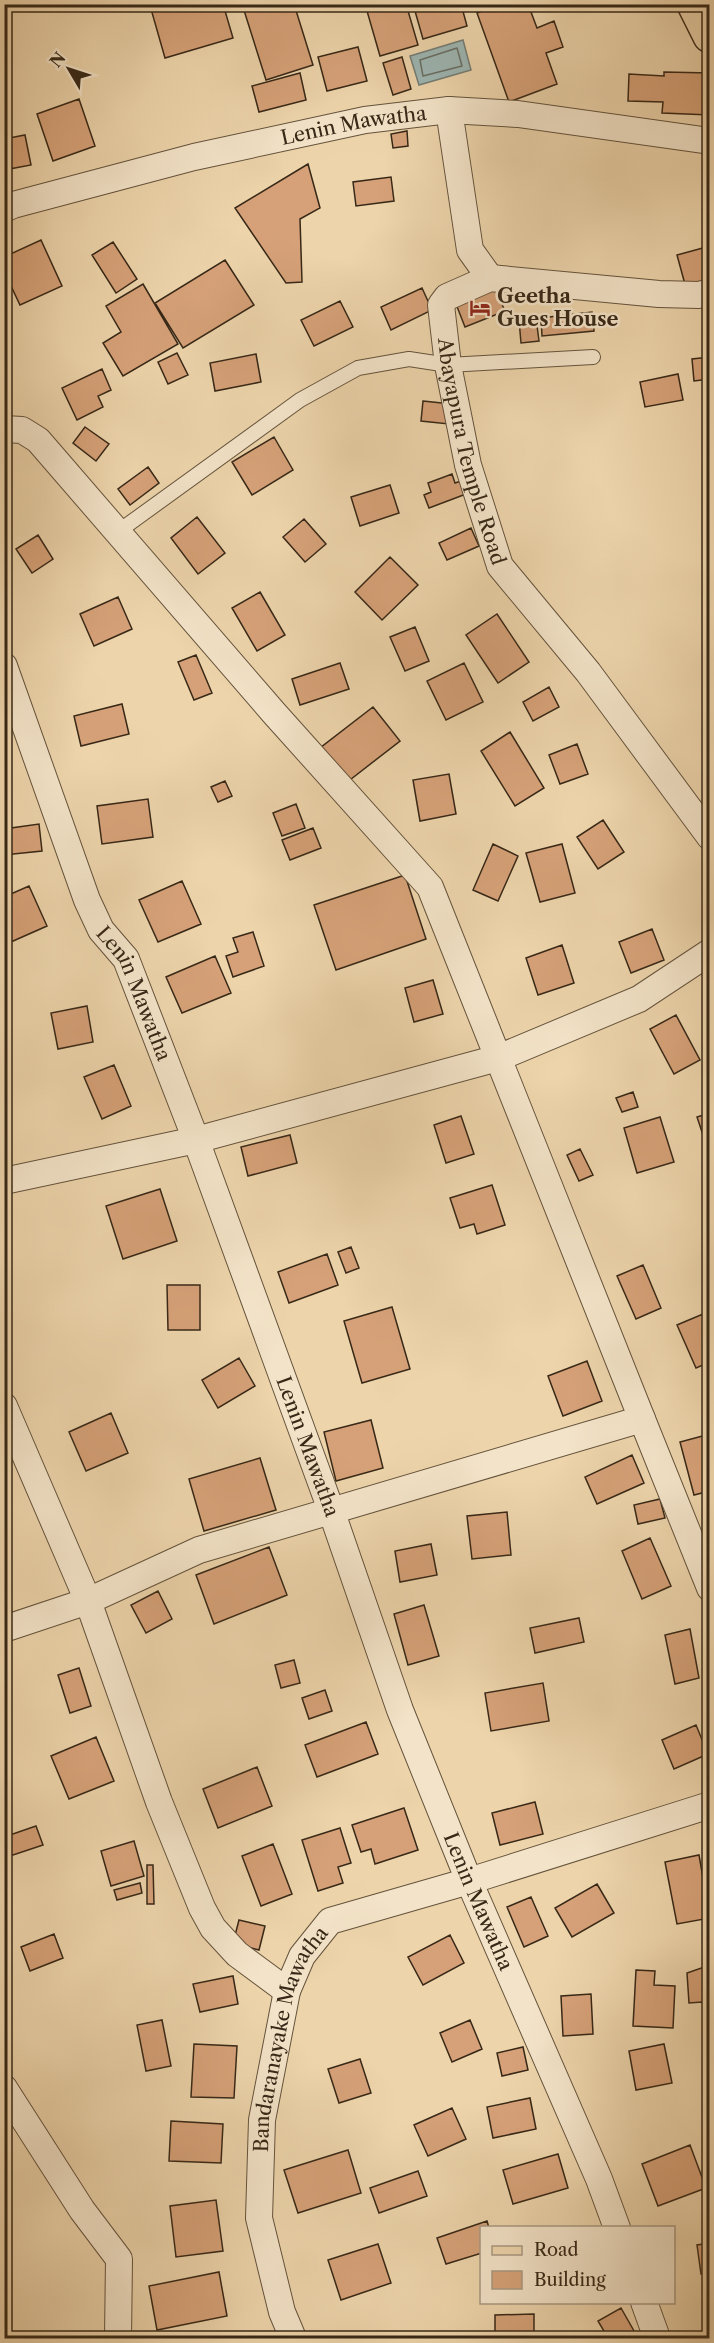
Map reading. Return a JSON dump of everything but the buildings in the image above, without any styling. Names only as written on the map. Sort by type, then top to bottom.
[{"type":"main road","points":[[694,4],[710,36]]},
{"type":"street","name":"Lenin Mawatha","points":[[4,209],[194,157],[365,120],[449,110],[518,114],[710,141]]},
{"type":"street","points":[[449,110],[470,250],[490,279]]},
{"type":"street","name":"Abayapura Temple Road","points":[[710,292],[699,295],[659,294],[490,279],[447,297],[441,305],[448,365],[468,465],[500,566],[588,672],[710,837]]},
{"type":"street","points":[[4,429],[22,430],[38,440],[274,713],[430,887],[710,1588]]},
{"type":"street","name":"Lenin Mawatha","points":[[4,666],[87,900],[101,930],[126,959],[196,1140],[331,1510],[400,1710],[469,1881],[599,2179],[616,2226]]},
{"type":"street","points":[[4,1181],[196,1140],[498,1058],[639,999],[710,952]]},
{"type":"street","points":[[4,1406],[88,1601],[159,1802],[202,1908],[213,1928],[237,1954],[287,1991]]},
{"type":"street","points":[[4,1629],[88,1601],[200,1550],[642,1419]]},
{"type":"street","name":"Bandaranayake Mawatha","points":[[293,2338],[282,2312],[259,2218],[262,2120],[287,1991],[302,1956],[330,1921],[469,1881],[710,1805]]},
{"type":"street","points":[[4,2088],[82,2210],[119,2259],[118,2338]]},
{"type":"street","points":[[645,2304],[657,2338]]},
{"type":"lane","points":[[119,531],[300,400],[358,368],[409,359],[448,365],[593,357]]},
{"type":"water","points":[[463,40],[471,70],[419,85],[410,56]]},
{"type":"place","name":"Geetha Gues House","points":[[480,308]]}]
